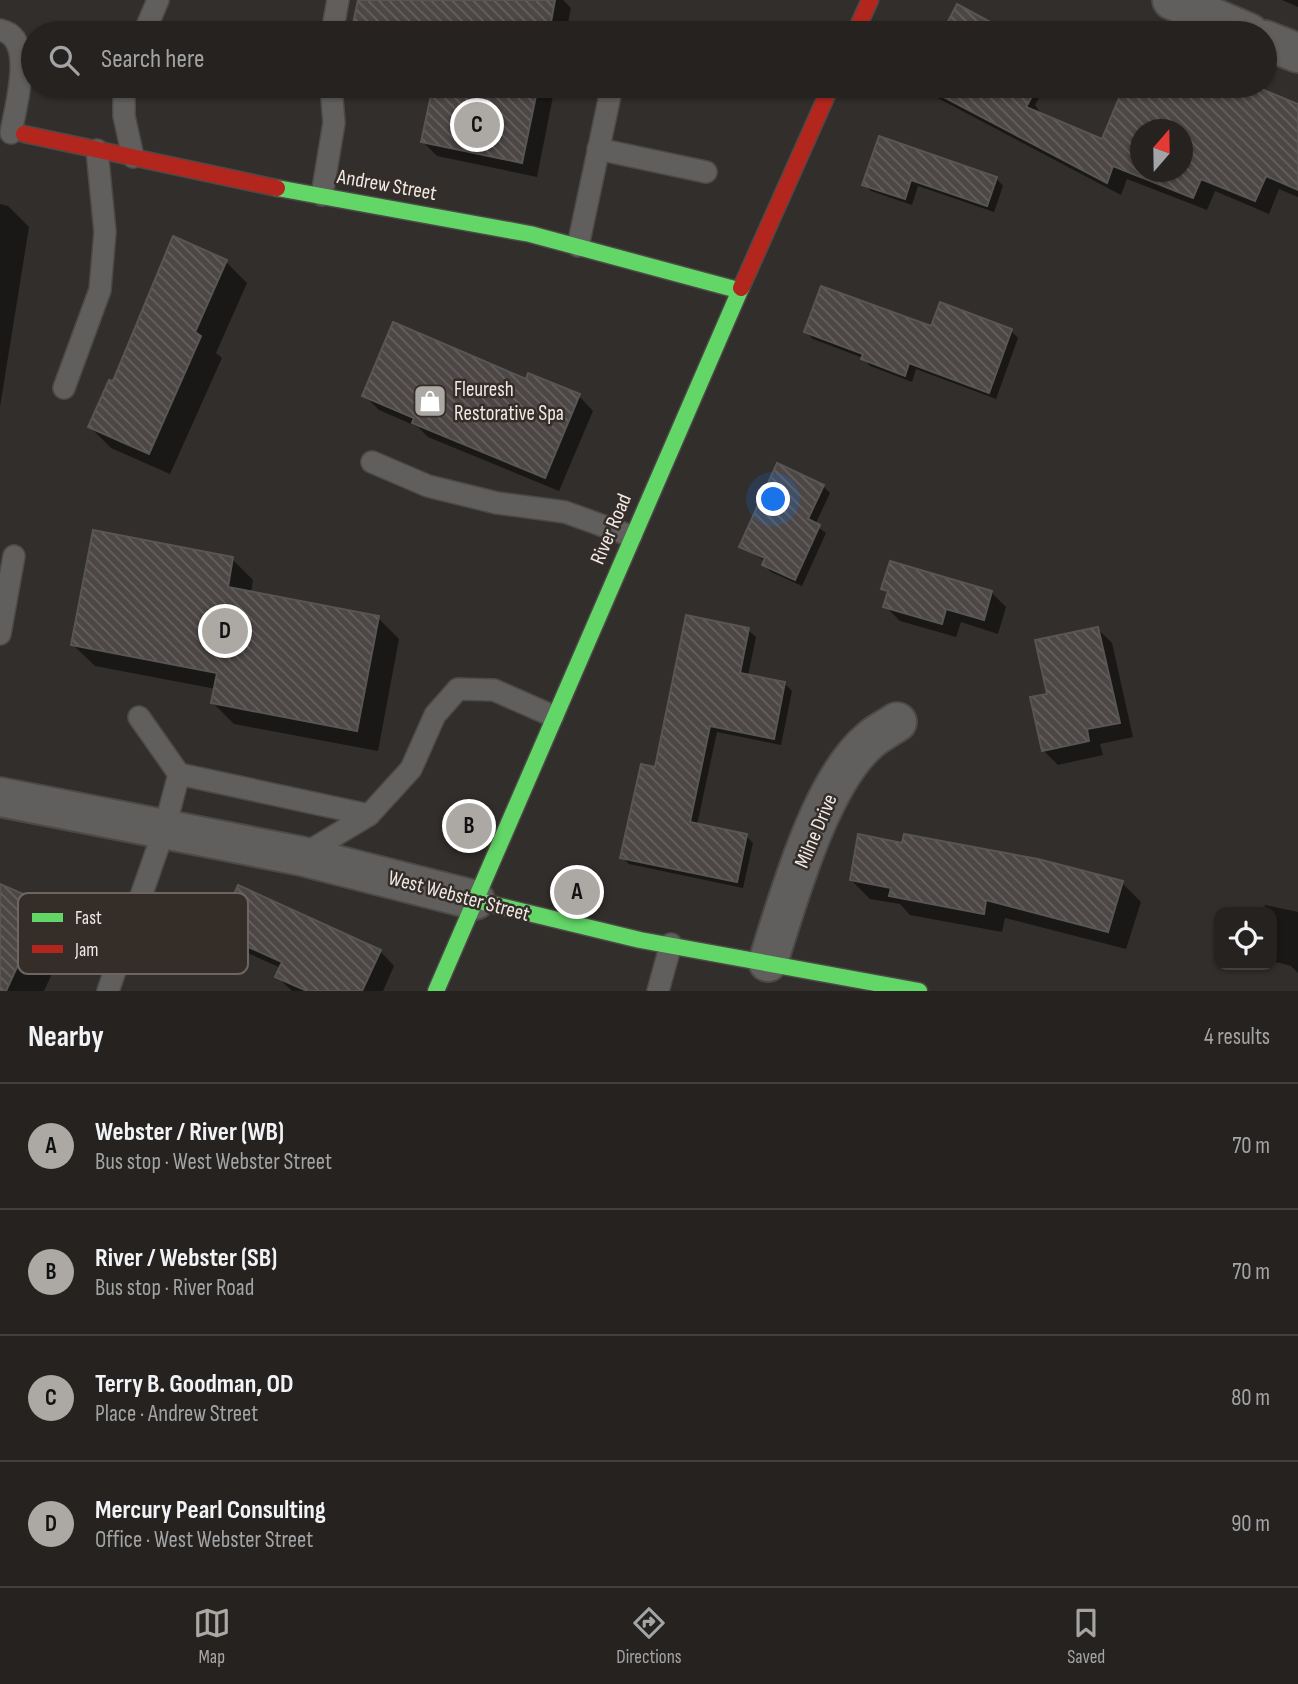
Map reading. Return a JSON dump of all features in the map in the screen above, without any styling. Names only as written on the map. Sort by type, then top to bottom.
[{"type":"street","points":[[860,21],[870,0]]},
{"type":"street","points":[[1172,0],[1221,21]]},
{"type":"street","points":[[1277,45],[1298,53]]},
{"type":"street","name":"River Road","points":[[436,991],[738,290],[826,98]]},
{"type":"street","name":"Andrew Street","points":[[12,133],[321,195],[452,218],[578,246],[738,290]]},
{"type":"street","name":"Milne Drive","points":[[768,962],[786,904],[822,813],[844,770],[870,740],[897,723]]},
{"type":"street","name":"West Webster Street","points":[[0,797],[165,827],[301,856],[515,912],[919,991]]},
{"type":"lane","points":[[149,21],[158,0]]},
{"type":"lane","points":[[334,21],[338,0]]},
{"type":"lane","points":[[5,31],[20,44],[21,58]]},
{"type":"lane","points":[[12,133],[21,77]]},
{"type":"lane","points":[[124,98],[124,116],[133,158]]},
{"type":"lane","points":[[321,195],[334,123],[332,98]]},
{"type":"lane","points":[[578,246],[609,98]]},
{"type":"lane","points":[[598,149],[706,172]]},
{"type":"lane","points":[[64,388],[100,290],[105,232],[97,150]]},
{"type":"lane","points":[[372,462],[428,486],[498,503],[565,512],[631,536]]},
{"type":"lane","points":[[0,634],[14,556]]},
{"type":"lane","points":[[301,856],[369,815],[411,769],[435,715],[458,689],[494,690],[553,716]]},
{"type":"lane","points":[[139,717],[179,774],[369,815]]},
{"type":"lane","points":[[142,893],[165,827],[179,774]]},
{"type":"lane","points":[[658,991],[671,944]]},
{"type":"lane","points":[[108,991],[114,974]]},
{"type":"building","points":[[358,0],[555,0],[551,21],[354,21]]},
{"type":"building","points":[[957,4],[988,21],[948,21]]},
{"type":"building","points":[[1277,95],[1298,104],[1298,190],[1266,176],[1255,201],[1201,179],[1193,198],[1153,182],[1193,182],[1193,119],[1130,119],[1130,173],[1113,166],[1107,183],[946,98],[1031,98],[1026,107],[1102,139],[1119,98],[1277,98]]},
{"type":"building","points":[[430,98],[536,98],[522,163],[421,142]]},
{"type":"building","points":[[879,136],[997,177],[987,206],[911,180],[905,199],[862,185]]},
{"type":"building","points":[[173,236],[227,260],[195,332],[201,336],[149,454],[88,427],[109,380],[113,381]]},
{"type":"building","points":[[821,286],[931,326],[940,302],[1012,329],[989,393],[909,363],[905,376],[861,359],[863,354],[804,332]]},
{"type":"building","name":"Fleuresh Restorative Spa","points":[[393,322],[526,379],[528,373],[580,394],[545,478],[412,423],[414,418],[362,396]]},
{"type":"building","points":[[777,463],[824,485],[808,519],[820,525],[795,580],[762,565],[765,558],[739,547]]},
{"type":"building","points":[[93,530],[233,557],[228,587],[379,616],[357,731],[211,703],[217,673],[71,645]]},
{"type":"building","points":[[890,561],[992,591],[984,620],[946,609],[942,624],[883,607],[888,591],[881,589]]},
{"type":"building","points":[[686,615],[749,628],[740,673],[785,682],[774,739],[710,726],[690,822],[747,834],[737,882],[620,858],[641,764],[655,767]]},
{"type":"building","points":[[1098,627],[1120,723],[1087,729],[1089,741],[1042,751],[1030,697],[1047,694],[1035,640]]},
{"type":"building","points":[[858,834],[902,843],[904,834],[1038,859],[1123,881],[1108,932],[986,900],[984,914],[889,896],[891,888],[850,880]]},
{"type":"building","points":[[0,884],[21,893],[18,893],[18,965],[6,991],[0,991]]},
{"type":"building","points":[[238,885],[381,950],[362,991],[307,991],[275,977],[282,962],[248,947],[248,893],[234,893]]},
{"type":"traffic: fast","points":[[277,188],[530,234],[738,290]]},
{"type":"traffic: fast","points":[[436,991],[741,288]]},
{"type":"traffic: fast","points":[[475,900],[640,940],[919,991]]},
{"type":"traffic: jam","points":[[860,21],[870,0]]},
{"type":"traffic: jam","points":[[741,288],[826,98]]},
{"type":"traffic: jam","points":[[24,134],[277,188]]},
{"type":"place","name":"Terry B. Goodman, OD","points":[[477,125]]},
{"type":"place","name":"Fleuresh Restorative Spa","points":[[430,401]]},
{"type":"place","name":"Mercury Pearl Consulting","points":[[225,631]]},
{"type":"place","name":"River / Webster (SB)","points":[[469,826]]},
{"type":"place","name":"Webster / River (WB)","points":[[577,892]]}]
